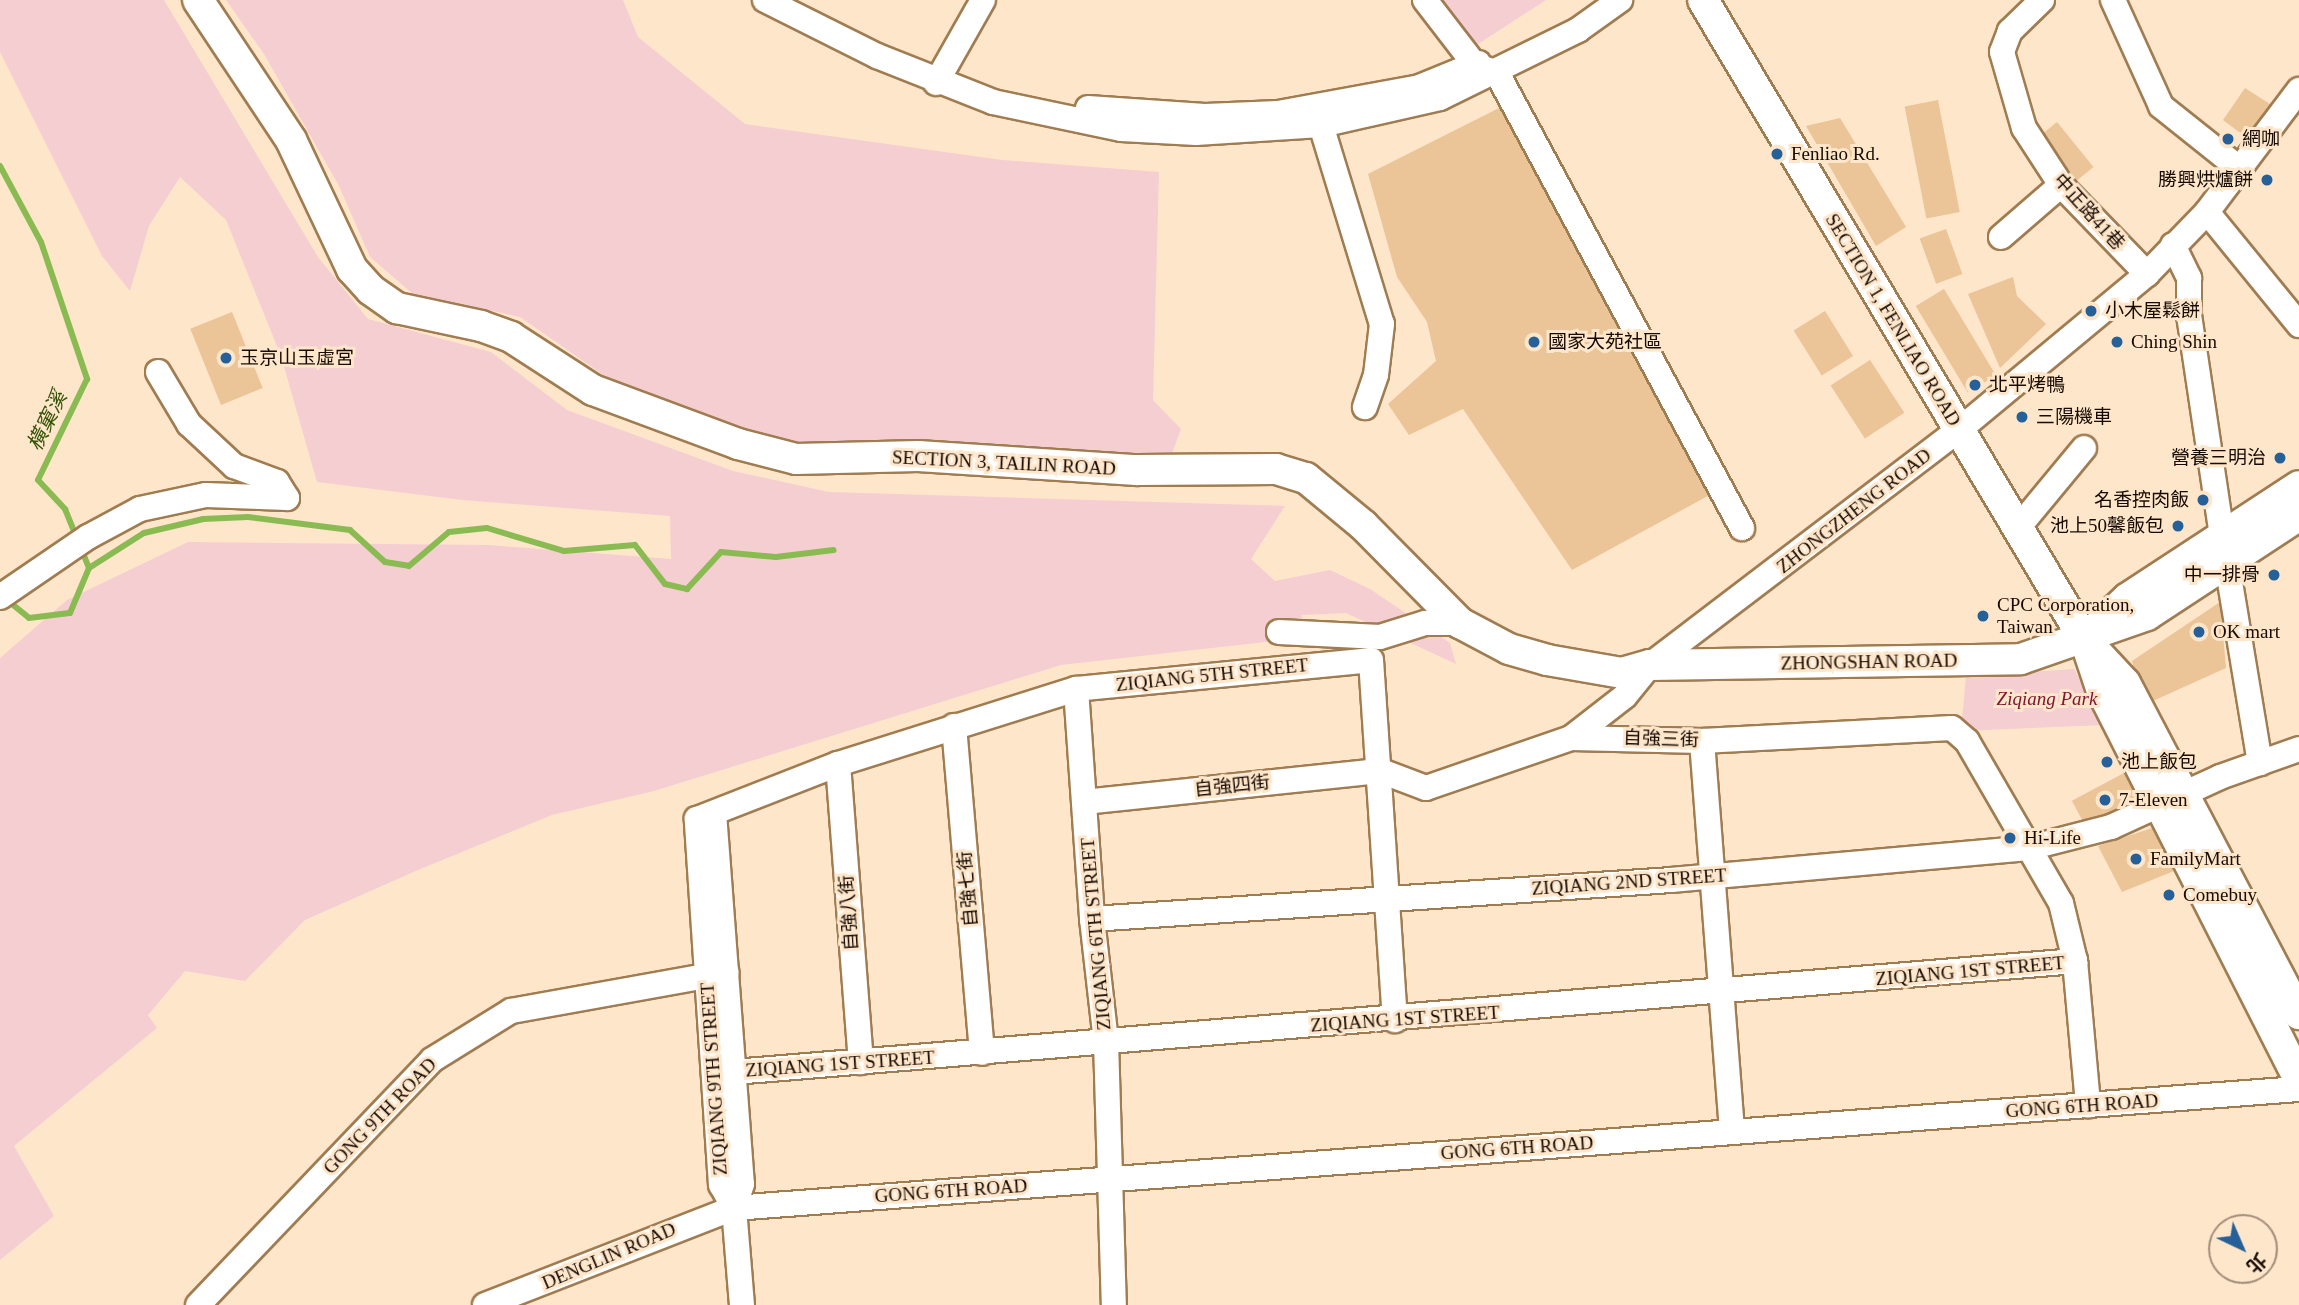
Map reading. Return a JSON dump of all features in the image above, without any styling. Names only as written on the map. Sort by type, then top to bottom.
[{"type":"main road","name":"SECTION 3, TAILIN ROAD","points":[[198,0],[290,140],[352,269],[371,290],[397,308],[481,326],[510,337],[593,390],[738,444],[796,459],[918,456],[1137,470],[1276,469],[1296,475],[1335,499],[1460,624],[1509,649],[1592,671],[1622,673],[1650,666]]},
{"type":"main road","name":"SECTION 1, FENLIAO ROAD","points":[[1703,0],[2084,639],[2102,691],[2299,1014]]},
{"type":"main road","name":"ZHONGSHAN ROAD","points":[[2225,549],[2299,486]]},
{"type":"main road","name":"ZHONGSHAN ROAD","points":[[1650,666],[2021,659],[2084,639],[2128,598],[2299,515]]},
{"type":"main road","name":"SECTION 1, FENLIAO ROAD","points":[[2171,801],[2299,1080]]},
{"type":"street","points":[[800,0],[940,76],[1082,107],[1205,116],[1347,104],[1486,69],[1578,30],[1620,0]]},
{"type":"street","points":[[940,76],[983,0]]},
{"type":"street","points":[[1424,0],[1486,69],[1742,528]]},
{"type":"street","points":[[772,2],[940,76],[1043,115],[1121,129],[1196,133],[1321,125],[1440,98],[1596,0]]},
{"type":"street","name":"中正路41巷","points":[[2042,0],[2010,31],[2002,52],[2024,128],[2061,185],[2147,274]]},
{"type":"street","points":[[2113,0],[2161,106],[2240,169]]},
{"type":"street","name":"ZHONGZHENG ROAD","points":[[1571,738],[1625,696],[1650,666],[1959,430],[2147,274],[2207,212],[2299,90]]},
{"type":"street","points":[[1321,125],[1382,324],[1376,375],[1365,407]]},
{"type":"street","points":[[2001,237],[2061,185]]},
{"type":"street","points":[[2207,212],[2299,325]]},
{"type":"street","points":[[2173,245],[2189,278],[2189,315],[2260,763]]},
{"type":"street","points":[[8,592],[82,541],[140,509],[205,495],[287,498],[277,482],[234,466],[189,424],[158,372]]},
{"type":"street","points":[[2017,529],[2084,448]]},
{"type":"street","points":[[1279,632],[1380,637],[1425,623],[1460,624]]},
{"type":"street","name":"ZIQIANG 5TH STREET","points":[[714,813],[838,764],[954,726],[1011,713],[1076,690],[1371,660],[1381,771],[1395,1020]]},
{"type":"street","name":"ZIQIANG 6TH STREET","points":[[1076,690],[1091,919],[1106,1041],[1114,1305]]},
{"type":"street","name":"自強七街","points":[[954,726],[982,1053]]},
{"type":"street","name":"自強三街","points":[[1381,771],[1426,788],[1571,738],[1702,741],[1952,728],[1967,741],[2029,848]]},
{"type":"street","points":[[1702,741],[1732,1132]]},
{"type":"street","name":"ZIQIANG 2ND STREET","points":[[1091,919],[1713,876],[2029,848],[2111,827],[2299,749]]},
{"type":"street","name":"自強八街","points":[[838,764],[861,1062]]},
{"type":"street","name":"自強四街","points":[[1084,802],[1381,771]]},
{"type":"street","name":"ZIQIANG 9TH STREET","points":[[714,813],[721,1185],[734,1208]]},
{"type":"street","points":[[2029,848],[2061,903],[2075,961],[2088,1105]]},
{"type":"street","name":"ZIQIANG 1ST STREET","points":[[734,1072],[1395,1020],[2075,961]]},
{"type":"street","name":"ZIQIANG 9TH STREET","points":[[717,974],[734,1072],[742,1184],[734,1208]]},
{"type":"street","name":"GONG 9TH ROAD","points":[[198,1305],[432,1060],[511,1011],[717,974]]},
{"type":"street","name":"GONG 6TH ROAD","points":[[734,1208],[2299,1089]]},
{"type":"street","points":[[734,1208],[742,1305]]},
{"type":"street","name":"DENGLIN ROAD","points":[[485,1305],[734,1208]]},
{"type":"green space","points":[[0,0],[164,0],[318,257],[368,319],[491,352],[567,410],[733,471],[829,492],[1285,506],[1251,559],[1275,581],[1330,570],[1370,589],[1450,643],[1456,664],[1346,613],[1301,615],[1311,637],[1061,665],[654,791],[552,815],[305,920],[245,981],[185,971],[148,1015],[157,1028],[14,1146],[54,1216],[0,1260],[0,658],[67,600],[188,542],[488,545],[671,559],[670,516],[462,500],[317,482],[281,356],[226,220],[180,177],[149,226],[130,291],[102,256],[0,52]]},
{"type":"green space","points":[[226,0],[623,0],[638,37],[745,124],[1002,160],[1159,172],[1153,400],[1181,429],[1169,462],[802,451],[625,390],[520,317],[413,294],[370,257],[339,186],[264,54]]},
{"type":"green space","points":[[1435,0],[1546,0],[1472,48]]},
{"type":"green space","name":"Ziqiang Park","points":[[2074,669],[2104,725],[1961,731],[1966,676]]},
{"type":"building","points":[[2245,88],[2273,106],[2247,138],[2223,120]]},
{"type":"building","points":[[1938,100],[1960,212],[1926,218],[1905,106]]},
{"type":"building","name":"國家大苑社區","points":[[1503,106],[1717,491],[1572,570],[1463,409],[1409,435],[1388,404],[1436,361],[1427,322],[1397,277],[1368,174]]},
{"type":"building","points":[[1840,118],[1906,227],[1876,246],[1806,126]]},
{"type":"building","points":[[2057,122],[2094,167],[2076,182],[2039,136]]},
{"type":"building","points":[[1946,229],[1962,274],[1936,284],[1920,239]]},
{"type":"building","points":[[2013,277],[2017,296],[2046,324],[2000,368],[1968,294]]},
{"type":"building","points":[[1944,289],[1996,376],[1968,393],[1916,306]]},
{"type":"building","points":[[1825,311],[1853,356],[1822,376],[1794,331]]},
{"type":"building","name":"玉京山玉虛宮","points":[[232,312],[263,388],[221,405],[190,329]]},
{"type":"building","points":[[1870,360],[1904,413],[1865,438],[1831,386]]},
{"type":"building","name":"OK mart","points":[[2220,602],[2226,668],[2144,705],[2132,661]]},
{"type":"building","name":"7-Eleven","points":[[2124,773],[2139,801],[2087,829],[2072,801]]},
{"type":"building","name":"FamilyMart","points":[[2152,828],[2174,871],[2122,892],[2098,846]]},
{"type":"waterway","name":"橫窠溪","points":[[0,166],[41,242],[87,379],[38,480],[65,509],[77,538]]},
{"type":"waterway","points":[[89,568],[144,533],[203,519],[248,517],[350,530],[385,562],[409,566],[449,532],[487,528],[564,551],[635,545],[665,584],[687,589],[721,552],[776,557],[834,550]]},
{"type":"waterway","name":"橫窠溪","points":[[7,600],[29,618],[70,613],[89,568],[81,548]]},
{"type":"place","name":"網咖","points":[[2228,139]]},
{"type":"place","name":"Fenliao Rd.","points":[[1777,154]]},
{"type":"place","name":"勝興烘爐餅","points":[[2267,180]]},
{"type":"place","name":"小木屋鬆餅","points":[[2091,311]]},
{"type":"place","name":"國家大苑社區","points":[[1534,342]]},
{"type":"place","name":"Ching Shin","points":[[2117,342]]},
{"type":"place","name":"玉京山玉虛宮","points":[[226,358]]},
{"type":"place","name":"北平烤鴨","points":[[1975,385]]},
{"type":"place","name":"三陽機車","points":[[2022,417]]},
{"type":"place","name":"營養三明治","points":[[2280,458]]},
{"type":"place","name":"名香控肉飯","points":[[2203,500]]},
{"type":"place","name":"池上50馨飯包","points":[[2178,526]]},
{"type":"place","name":"中一排骨","points":[[2274,575]]},
{"type":"place","name":"CPC Corporation, Taiwan","points":[[1983,616]]},
{"type":"place","name":"OK mart","points":[[2199,632]]},
{"type":"place","name":"池上飯包","points":[[2107,762]]},
{"type":"place","name":"7-Eleven","points":[[2105,800]]},
{"type":"place","name":"Hi-Life","points":[[2010,838]]},
{"type":"place","name":"FamilyMart","points":[[2136,859]]},
{"type":"place","name":"Comebuy","points":[[2169,895]]}]
